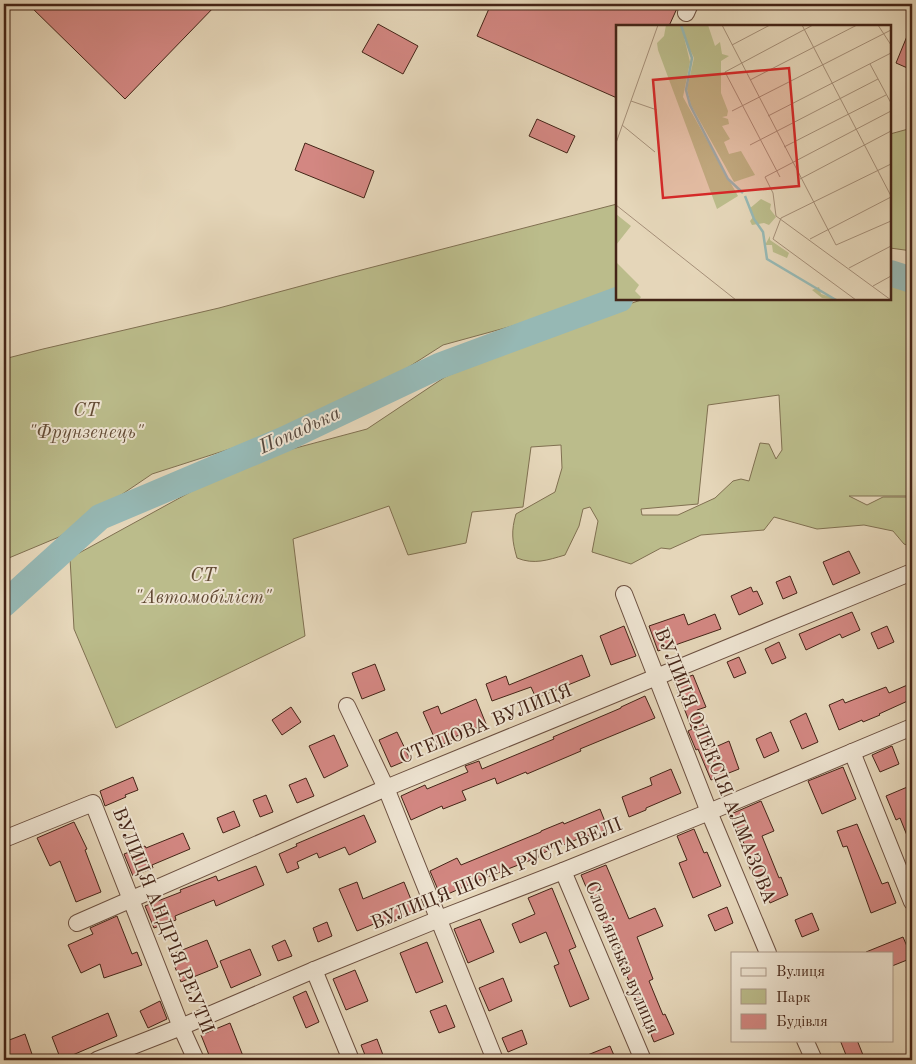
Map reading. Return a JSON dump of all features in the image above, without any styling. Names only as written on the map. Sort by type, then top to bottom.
[{"type":"street","name":"СТЕПОВА ВУЛИЦЯ","points":[[77,923],[386,788],[912,572]]},
{"type":"street","name":"ВУЛИЦЯ ОЛЕКСІЯ АЛМАЗОВА","points":[[624,594],[709,812],[768,952]]},
{"type":"street","points":[[347,706],[386,788],[495,1060]]},
{"type":"street","name":"ВУЛИЦЯ ШОТА РУСТАВЕЛІ","points":[[97,1060],[181,1027],[439,919],[709,812],[912,727]]},
{"type":"street","points":[[852,752],[912,902]]},
{"type":"street","name":"ВУЛИЦЯ АНДРІЯ РЕУТИ","points":[[4,839],[93,803],[181,1027],[196,1060]]},
{"type":"street","name":"Словʼянська вулиця","points":[[563,871],[643,1060]]},
{"type":"street","points":[[314,970],[351,1060]]},
{"type":"street","points":[[806,1042],[814,1060]]},
{"type":"green space","points":[[912,128],[912,251],[891,248],[891,134]]},
{"type":"green space","name":"СТ \"Фрунзенець\"","points":[[616,204],[616,290],[578,308],[443,345],[357,400],[295,428],[152,474],[59,537],[4,560],[4,359],[219,308]]},
{"type":"green space","name":"СТ \"Автомобіліст\"","points":[[891,284],[912,293],[912,496],[849,496],[867,505],[883,497],[912,497],[912,547],[904,544],[893,531],[864,525],[817,529],[774,517],[764,530],[701,535],[670,549],[661,548],[631,564],[592,552],[598,521],[590,507],[583,509],[579,526],[565,555],[541,561],[523,560],[517,558],[513,541],[513,526],[516,514],[555,492],[562,468],[561,445],[531,447],[523,507],[472,512],[466,543],[408,555],[389,506],[293,539],[305,636],[116,728],[74,629],[70,558],[247,461],[367,429],[445,377],[549,331],[641,300],[891,300]],"holes":[[[779,395],[782,450],[776,459],[769,444],[760,443],[749,481],[741,479],[733,481],[715,498],[678,515],[642,515],[641,509],[698,504],[708,405]]]},
{"type":"building","points":[[28,4],[217,4],[125,99]]},
{"type":"building","points":[[491,4],[679,4],[669,25],[616,25],[616,98],[477,36]]},
{"type":"building","points":[[378,24],[418,46],[403,74],[362,52]]},
{"type":"building","points":[[912,24],[912,70],[896,63]]},
{"type":"building","points":[[537,119],[575,136],[567,153],[529,136]]},
{"type":"building","points":[[305,143],[374,171],[364,198],[295,170]]},
{"type":"building","points":[[849,551],[860,573],[833,585],[823,562]]},
{"type":"building","points":[[790,576],[797,593],[783,599],[776,582]]},
{"type":"building","points":[[751,587],[753,592],[757,591],[763,604],[739,615],[731,596]]},
{"type":"building","points":[[852,612],[860,630],[842,638],[840,634],[806,650],[799,634]]},
{"type":"building","points":[[684,614],[688,625],[715,614],[721,629],[658,651],[649,626]]},
{"type":"building","points":[[624,626],[636,656],[611,665],[600,636]]},
{"type":"building","points":[[887,626],[894,642],[878,649],[871,633]]},
{"type":"building","points":[[779,642],[786,658],[772,664],[765,649]]},
{"type":"building","points":[[582,655],[590,676],[536,698],[531,687],[492,701],[486,684],[506,676],[509,685]]},
{"type":"building","points":[[739,657],[746,673],[734,678],[727,662]]},
{"type":"building","points":[[375,664],[385,690],[362,699],[352,673]]},
{"type":"building","points":[[693,675],[706,707],[697,710],[713,748],[729,741],[739,769],[711,780],[688,731],[692,729],[674,682]]},
{"type":"building","points":[[912,683],[912,699],[880,715],[839,730],[829,705],[843,699],[845,703],[886,687],[889,693]]},
{"type":"building","points":[[645,696],[655,718],[580,749],[581,751],[527,774],[526,772],[497,784],[495,778],[462,791],[466,800],[443,809],[442,806],[411,820],[401,796],[425,785],[427,789],[468,772],[465,766],[479,761],[482,769],[554,739],[553,737]]},
{"type":"building","points":[[476,699],[486,724],[438,746],[423,712],[438,706],[441,714]]},
{"type":"building","points":[[291,707],[301,722],[282,735],[272,720]]},
{"type":"building","points":[[806,713],[818,742],[802,749],[790,721]]},
{"type":"building","points":[[397,732],[410,759],[391,767],[379,740]]},
{"type":"building","points":[[771,732],[779,751],[764,758],[756,739]]},
{"type":"building","points":[[334,735],[348,766],[324,778],[309,746]]},
{"type":"building","points":[[892,746],[899,764],[880,772],[872,755]]},
{"type":"building","points":[[843,767],[856,799],[822,814],[808,781]]},
{"type":"building","points":[[671,769],[681,793],[629,817],[622,797],[652,785],[650,778]]},
{"type":"building","points":[[133,777],[138,790],[105,806],[100,791]]},
{"type":"building","points":[[306,778],[314,796],[297,803],[289,785]]},
{"type":"building","points":[[912,785],[912,848],[900,818],[896,820],[886,796]]},
{"type":"building","points":[[266,795],[273,812],[260,817],[253,800]]},
{"type":"building","points":[[761,801],[774,831],[762,836],[788,895],[770,903],[757,874],[753,876],[745,856],[749,855],[731,814]]},
{"type":"building","points":[[600,809],[608,829],[538,855],[539,857],[441,897],[430,871],[457,858],[461,865],[563,822],[564,824]]},
{"type":"building","points":[[234,811],[240,826],[223,833],[217,818]]},
{"type":"building","points":[[364,815],[376,842],[349,855],[345,847],[319,858],[317,853],[297,862],[299,868],[287,873],[279,854],[297,846],[296,844]]},
{"type":"building","points":[[74,822],[87,849],[85,850],[101,892],[76,902],[60,861],[50,866],[37,838]]},
{"type":"building","points":[[857,824],[882,884],[888,882],[896,903],[871,913],[847,846],[843,847],[837,831]]},
{"type":"building","points":[[694,829],[704,853],[707,852],[721,886],[693,898],[679,863],[687,860],[677,836]]},
{"type":"building","points":[[183,833],[190,849],[152,865],[153,868],[133,876],[124,854],[145,846],[146,848]]},
{"type":"building","points":[[606,865],[629,919],[655,908],[663,926],[637,937],[653,979],[649,981],[663,1015],[665,1014],[674,1034],[654,1042],[608,930],[596,905],[594,906],[581,875]]},
{"type":"building","points":[[256,866],[264,885],[216,906],[214,900],[175,916],[176,920],[154,928],[145,906],[216,876],[218,881]]},
{"type":"building","points":[[357,882],[363,899],[404,882],[416,912],[383,926],[381,921],[357,931],[339,889]]},
{"type":"building","points":[[552,888],[576,947],[569,950],[589,999],[570,1007],[554,966],[559,964],[546,932],[520,943],[512,924],[535,914],[528,898]]},
{"type":"building","points":[[727,907],[733,923],[715,931],[708,915]]},
{"type":"building","points":[[812,913],[819,930],[802,937],[795,920]]},
{"type":"building","points":[[117,916],[132,954],[137,952],[142,965],[104,978],[100,964],[81,973],[68,945],[93,934],[90,928]]},
{"type":"building","points":[[480,919],[494,952],[468,963],[454,929]]},
{"type":"building","points":[[327,922],[332,936],[318,942],[313,928]]},
{"type":"building","points":[[903,937],[912,958],[894,965],[894,952],[866,952]]},
{"type":"building","points":[[207,940],[218,967],[181,982],[170,955]]},
{"type":"building","points":[[285,940],[292,956],[278,961],[272,946]]},
{"type":"building","points":[[427,942],[443,982],[416,993],[400,953]]},
{"type":"building","points":[[250,949],[261,975],[231,988],[220,961]]},
{"type":"building","points":[[355,970],[368,1001],[346,1010],[333,979]]},
{"type":"building","points":[[503,978],[512,1001],[489,1011],[479,988]]},
{"type":"building","points":[[306,991],[319,1022],[306,1028],[293,997]]},
{"type":"building","points":[[160,1001],[167,1019],[148,1028],[140,1011]]},
{"type":"building","points":[[446,1005],[455,1027],[439,1033],[430,1011]]},
{"type":"building","points":[[108,1013],[117,1036],[61,1060],[52,1037]]},
{"type":"building","points":[[230,1023],[243,1056],[232,1060],[211,1060],[201,1035]]},
{"type":"building","points":[[522,1030],[527,1044],[508,1052],[502,1038]]},
{"type":"building","points":[[25,1034],[34,1060],[9,1060],[4,1042]]},
{"type":"building","points":[[377,1039],[383,1055],[367,1060],[361,1045]]},
{"type":"building","points":[[841,1042],[858,1042],[865,1060],[848,1060]]},
{"type":"building","points":[[610,1046],[616,1060],[575,1060]]},
{"type":"waterway","name":"Попадька","points":[[891,273],[912,280]]},
{"type":"waterway","name":"Попадька","points":[[4,604],[100,517],[285,439],[439,366],[617,300]]}]
